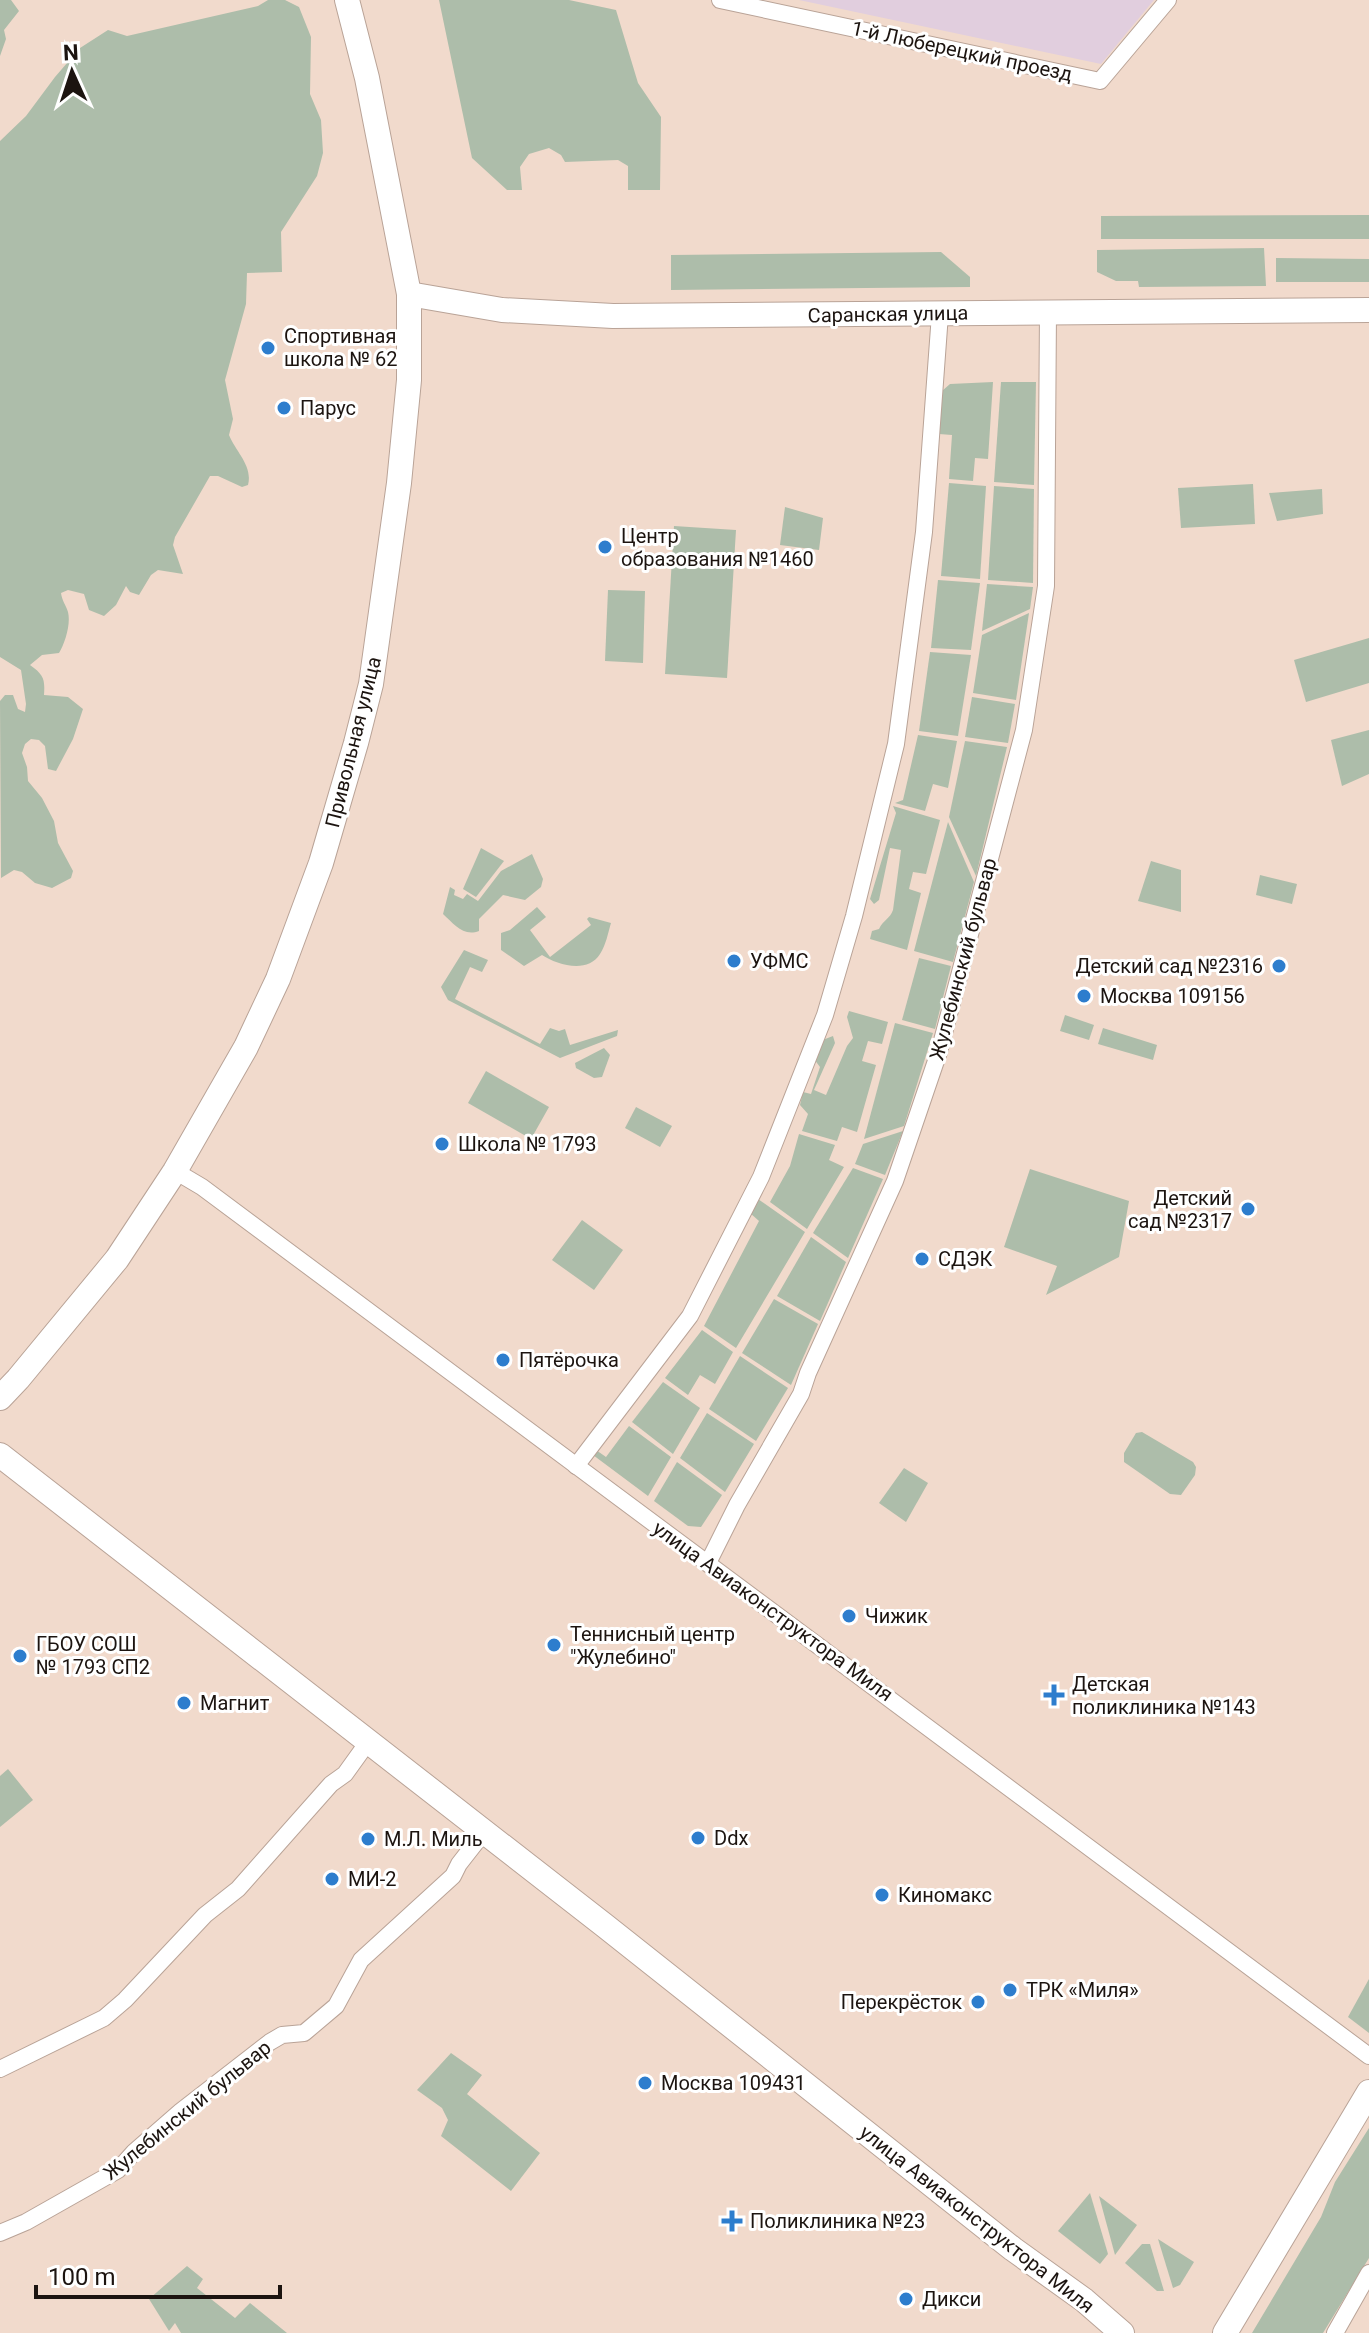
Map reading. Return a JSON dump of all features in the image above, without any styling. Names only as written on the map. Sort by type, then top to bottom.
[{"type":"main road","name":"Привольная улица","points":[[0,1398],[117,1259],[175,1171],[246,1047],[278,979],[321,863],[371,684],[399,483],[409,380],[409,294],[367,78],[347,0]]},
{"type":"main road","name":"Саранская улица","points":[[409,294],[470,306],[563,315],[668,317],[1369,310]]},
{"type":"main road","name":"улица Авиаконструктора Миля","points":[[0,1455],[1013,2249],[1084,2300],[1122,2333]]},
{"type":"main road","points":[[1225,2333],[1369,2092]]},
{"type":"street","name":"1-й Люберецкий проезд","points":[[720,0],[1100,81],[1168,0]]},
{"type":"street","name":"Жулебинский бульвар","points":[[708,1563],[737,1505],[801,1394],[811,1365],[895,1181],[939,1052],[1024,730],[1046,586],[1048,311]]},
{"type":"street","points":[[576,1466],[690,1316],[761,1177],[825,1015],[854,916],[896,744],[924,532],[940,314]]},
{"type":"street","name":"улица Авиаконструктора Миля","points":[[175,1171],[202,1187],[1369,2056]]},
{"type":"street","points":[[0,2069],[104,2018],[125,2000],[205,1915],[238,1889],[331,1784],[345,1774],[368,1742]]},
{"type":"street","name":"Жулебинский бульвар","points":[[0,2233],[26,2222],[118,2170],[181,2111],[270,2042],[282,2035],[304,2033],[318,2022],[336,2006],[361,1960],[453,1876],[484,1832]]},
{"type":"street","points":[[1335,2333],[1369,2273]]},
{"type":"shaded area","points":[[799,0],[1154,0],[1101,64]]},
{"type":"green space","points":[[0,0],[11,0],[19,11],[4,30],[6,39],[0,56]]},
{"type":"green space","points":[[268,0],[285,0],[299,7],[311,37],[310,94],[321,120],[323,153],[317,176],[281,232],[282,272],[247,273],[246,304],[225,380],[233,419],[229,435],[246,465],[248,485],[242,487],[218,476],[210,476],[175,537],[173,545],[183,574],[158,570],[151,575],[139,595],[130,592],[126,586],[116,605],[104,616],[89,610],[84,594],[68,590],[61,593],[69,617],[63,644],[59,653],[42,655],[30,665],[43,678],[44,695],[68,697],[83,709],[73,739],[56,771],[48,769],[45,746],[39,740],[31,739],[22,753],[28,781],[42,798],[54,821],[58,843],[73,871],[71,878],[52,888],[35,883],[22,872],[14,870],[1,878],[0,701],[5,695],[13,695],[18,709],[25,712],[26,704],[21,670],[0,657],[0,141],[26,116],[80,48],[108,30],[127,36],[258,6]]},
{"type":"green space","points":[[439,0],[569,0],[616,10],[638,83],[661,117],[660,190],[628,190],[628,166],[618,160],[565,162],[561,155],[549,148],[529,154],[520,167],[522,190],[507,190],[472,158]]},
{"type":"green space","points":[[1369,215],[1369,239],[1101,239],[1101,216]]},
{"type":"green space","points":[[1264,248],[1266,286],[1139,287],[1138,281],[1116,281],[1097,272],[1097,250]]},
{"type":"green space","points":[[941,252],[970,277],[970,287],[671,290],[671,255]]},
{"type":"green space","points":[[1276,258],[1369,259],[1369,282],[1276,282]]},
{"type":"green space","points":[[993,382],[988,459],[975,458],[973,481],[949,479],[952,435],[939,434],[942,391],[950,384]]},
{"type":"green space","points":[[1001,382],[1036,382],[1034,485],[994,482]]},
{"type":"green space","points":[[949,483],[986,486],[980,579],[941,576]]},
{"type":"green space","points":[[1253,484],[1255,524],[1181,528],[1178,488]]},
{"type":"green space","points":[[994,486],[1034,489],[1033,583],[988,580]]},
{"type":"green space","points":[[1322,489],[1323,514],[1277,521],[1269,493]]},
{"type":"green space","points":[[785,507],[823,518],[819,550],[780,545]]},
{"type":"green space","points":[[674,526],[736,530],[727,678],[665,674]]},
{"type":"green space","points":[[938,580],[980,583],[971,650],[931,648]]},
{"type":"green space","points":[[987,584],[1033,587],[1030,609],[982,631]]},
{"type":"green space","points":[[608,590],[645,591],[643,663],[605,661]]},
{"type":"green space","points":[[1029,613],[1016,700],[973,693],[982,635]]},
{"type":"green space","points":[[1369,638],[1369,683],[1306,702],[1294,660]]},
{"type":"green space","points":[[930,652],[971,655],[958,736],[919,731]]},
{"type":"green space","points":[[972,697],[1015,704],[1008,743],[965,737]]},
{"type":"green space","points":[[1369,730],[1369,774],[1342,786],[1331,740]]},
{"type":"green space","points":[[918,735],[957,741],[948,788],[933,784],[925,811],[895,803],[903,800]]},
{"type":"green space","points":[[965,741],[1007,747],[976,876],[949,817]]},
{"type":"green space","points":[[893,806],[940,820],[926,874],[913,872],[909,889],[921,893],[907,950],[870,939],[872,931],[879,929],[893,910],[901,850],[890,848],[879,900],[874,904],[870,899],[896,813]]},
{"type":"green space","points":[[948,822],[974,882],[953,962],[914,951]]},
{"type":"green space","points":[[481,848],[504,861],[476,897],[463,889]]},
{"type":"green space","points":[[532,854],[543,879],[541,887],[525,900],[503,895],[479,919],[479,931],[468,932],[459,928],[443,914],[450,887],[455,890],[454,895],[463,899],[467,894],[478,901],[501,871]]},
{"type":"green space","points":[[1151,861],[1181,870],[1181,912],[1138,901]]},
{"type":"green space","points":[[1260,875],[1297,884],[1292,904],[1256,895]]},
{"type":"green space","points":[[537,907],[546,917],[530,930],[550,957],[591,925],[587,919],[589,917],[611,923],[600,954],[595,960],[580,966],[556,962],[542,955],[524,966],[501,950],[501,933],[510,930]]},
{"type":"green space","points":[[464,950],[488,960],[482,972],[470,967],[455,999],[540,1044],[550,1028],[565,1029],[570,1045],[618,1030],[617,1036],[560,1058],[448,1000],[441,987]]},
{"type":"green space","points":[[919,958],[951,966],[935,1029],[902,1020]]},
{"type":"green space","points":[[849,1011],[888,1022],[882,1044],[868,1041],[862,1061],[876,1065],[857,1132],[842,1127],[837,1141],[802,1131],[808,1114],[800,1105],[803,1092],[811,1094],[820,1067],[814,1059],[820,1041],[833,1036],[835,1043],[814,1090],[826,1095],[853,1038],[847,1017]]},
{"type":"green space","points":[[1065,1015],[1094,1025],[1089,1040],[1060,1031]]},
{"type":"green space","points":[[895,1023],[933,1033],[904,1126],[864,1139]]},
{"type":"green space","points":[[1103,1028],[1157,1045],[1153,1060],[1098,1044]]},
{"type":"green space","points":[[604,1048],[610,1055],[602,1077],[594,1078],[576,1068],[575,1063]]},
{"type":"green space","points":[[486,1071],[549,1107],[531,1139],[468,1103]]},
{"type":"green space","points":[[636,1107],[672,1126],[660,1147],[625,1128]]},
{"type":"green space","points":[[903,1131],[885,1175],[855,1164],[863,1144]]},
{"type":"green space","points":[[799,1134],[835,1145],[829,1160],[844,1167],[807,1229],[770,1202],[790,1166]]},
{"type":"green space","points":[[853,1168],[883,1179],[848,1258],[813,1233]]},
{"type":"green space","points":[[1030,1169],[1129,1201],[1119,1257],[1046,1295],[1057,1266],[1004,1247]]},
{"type":"green space","points":[[758,1199],[805,1232],[736,1348],[704,1326],[759,1221],[750,1213]]},
{"type":"green space","points":[[582,1220],[623,1250],[594,1290],[552,1260]]},
{"type":"green space","points":[[811,1237],[846,1262],[820,1321],[777,1296]]},
{"type":"green space","points":[[774,1299],[818,1324],[791,1385],[742,1353]]},
{"type":"green space","points":[[702,1330],[733,1352],[715,1384],[700,1375],[688,1395],[665,1378]]},
{"type":"green space","points":[[740,1356],[788,1388],[756,1441],[709,1409]]},
{"type":"green space","points":[[663,1382],[700,1408],[673,1454],[632,1422]]},
{"type":"green space","points":[[707,1413],[754,1444],[725,1492],[680,1458]]},
{"type":"green space","points":[[629,1426],[671,1457],[648,1496],[593,1455],[596,1450],[606,1457]]},
{"type":"green space","points":[[1142,1432],[1193,1462],[1195,1475],[1181,1495],[1170,1494],[1124,1462],[1124,1453],[1136,1433]]},
{"type":"green space","points":[[677,1462],[722,1495],[701,1527],[688,1526],[654,1501]]},
{"type":"green space","points":[[904,1468],[928,1483],[906,1522],[879,1503]]},
{"type":"green space","points":[[8,1769],[33,1800],[0,1827],[0,1776]]},
{"type":"green space","points":[[1369,1979],[1369,2033],[1348,2017]]},
{"type":"green space","points":[[451,2053],[482,2075],[467,2094],[540,2153],[511,2191],[441,2136],[448,2120],[442,2108],[417,2090]]},
{"type":"green space","points":[[1369,2128],[1369,2258],[1323,2333],[1252,2333],[1321,2217],[1335,2182]]},
{"type":"green space","points":[[1090,2193],[1108,2254],[1100,2264],[1058,2231]]},
{"type":"green space","points":[[1099,2196],[1137,2225],[1115,2255]]},
{"type":"green space","points":[[1158,2239],[1194,2262],[1180,2285],[1173,2288]]},
{"type":"green space","points":[[1142,2244],[1150,2244],[1164,2291],[1157,2291],[1125,2263]]},
{"type":"green space","points":[[187,2266],[203,2279],[197,2288],[235,2318],[250,2303],[287,2333],[181,2333],[175,2323],[169,2331],[149,2299]]},
{"type":"place","name":"Спортивная школа № 62","points":[[268,348]]},
{"type":"place","name":"Парус","points":[[284,408]]},
{"type":"place","name":"Центр образования №1460","points":[[605,547]]},
{"type":"place","name":"УФМС","points":[[734,961]]},
{"type":"place","name":"Детский сад №2316","points":[[1279,966]]},
{"type":"place","name":"Москва 109156","points":[[1084,996]]},
{"type":"place","name":"Школа № 1793","points":[[442,1144]]},
{"type":"place","name":"Детский сад №2317","points":[[1248,1209]]},
{"type":"place","name":"СДЭК","points":[[922,1259]]},
{"type":"place","name":"Пятёрочка","points":[[503,1360]]},
{"type":"place","name":"Чижик","points":[[849,1616]]},
{"type":"place","name":"Теннисный центр \"Жулебино\"","points":[[554,1645]]},
{"type":"place","name":"ГБОУ СОШ № 1793 СП2","points":[[20,1656]]},
{"type":"place","name":"Детская поликлиника №143","points":[[1054,1695]]},
{"type":"place","name":"Магнит","points":[[184,1703]]},
{"type":"place","name":"Ddx","points":[[698,1838]]},
{"type":"place","name":"М.Л. Миль","points":[[368,1839]]},
{"type":"place","name":"МИ-2","points":[[332,1879]]},
{"type":"place","name":"Киномакс","points":[[882,1895]]},
{"type":"place","name":"ТРК «Миля»","points":[[1010,1990]]},
{"type":"place","name":"Перекрёсток","points":[[978,2002]]},
{"type":"place","name":"Москва 109431","points":[[645,2083]]},
{"type":"place","name":"Поликлиника №23","points":[[732,2221]]},
{"type":"place","name":"Дикси","points":[[906,2299]]}]
